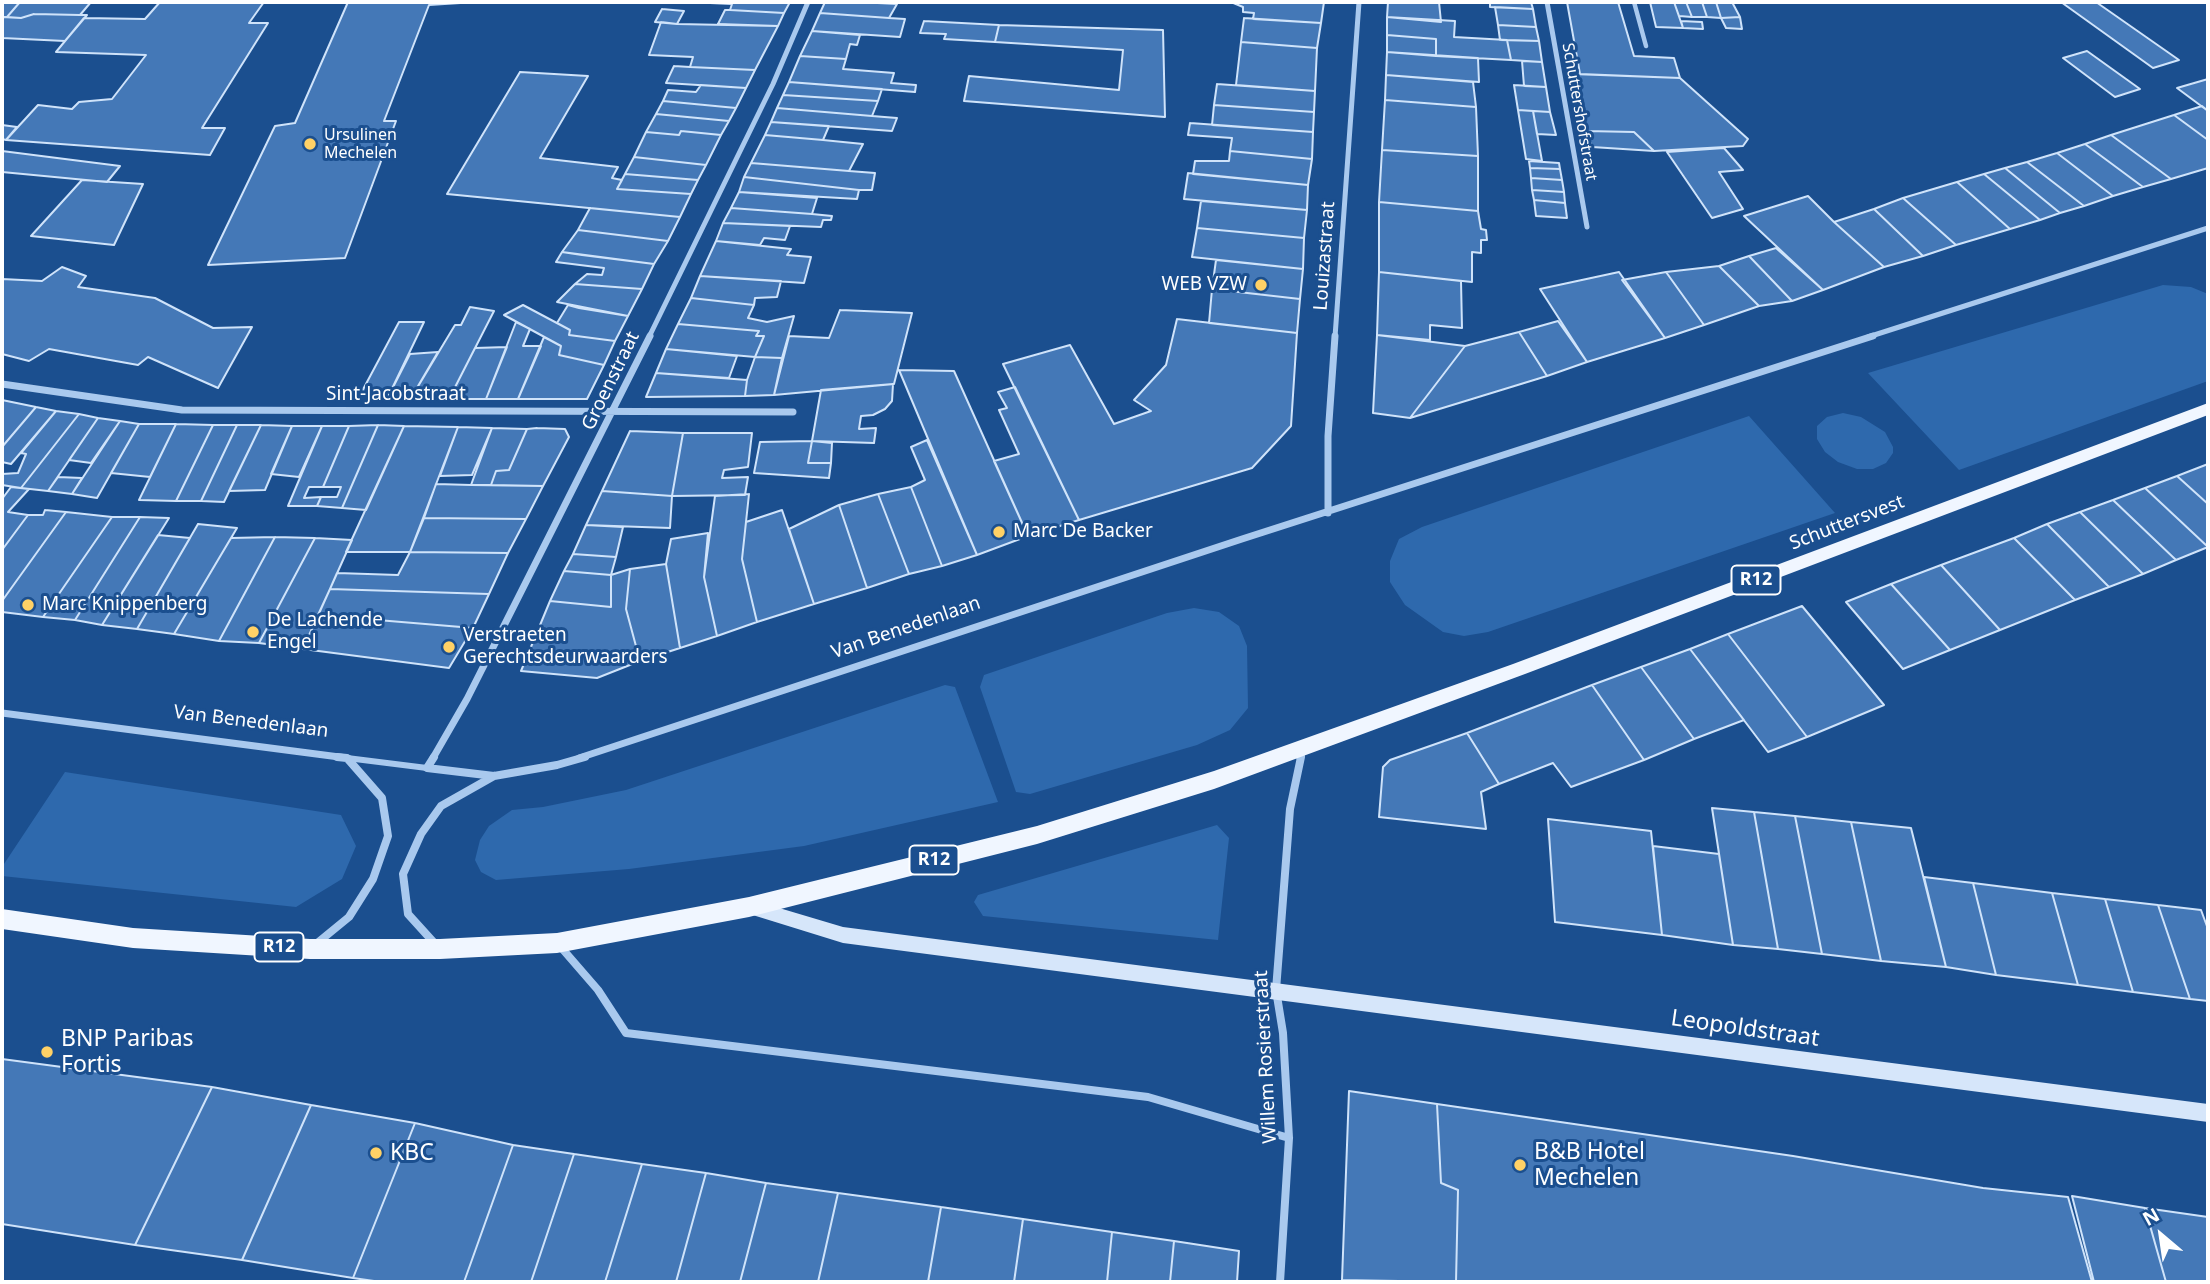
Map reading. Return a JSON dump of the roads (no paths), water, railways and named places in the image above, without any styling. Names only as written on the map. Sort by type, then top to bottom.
[{"type":"main road","name":"Schuttersvest","points":[[1302,747],[1519,669],[2208,409]]},
{"type":"main road","name":"R12","points":[[2,919],[134,938],[310,949],[440,949],[557,943],[749,907],[1037,835],[1214,780],[1302,747]]},
{"type":"main road","points":[[749,907],[843,935],[1276,990]]},
{"type":"main road","name":"Leopoldstraat","points":[[1276,990],[2208,1113]]},
{"type":"street","name":"Groenstraat","points":[[427,768],[467,699],[614,411],[773,84],[808,2]]},
{"type":"street","name":"Louizastraat","points":[[1328,513],[1328,436],[1359,2]]},
{"type":"street","name":"Schuttershofstraat","points":[[1547,2],[1587,227]]},
{"type":"street","points":[[1328,513],[2208,228]]},
{"type":"street","name":"Sint-Jacobstraat","points":[[2,384],[182,410],[793,412]]},
{"type":"street","name":"Van Benedenlaan","points":[[427,768],[494,776],[557,765],[641,740],[1242,539],[1328,513]]},
{"type":"street","name":"Van Benedenlaan","points":[[2,713],[347,758]]},
{"type":"street","name":"Willem Rosierstraat","points":[[1280,1282],[1289,1138],[1283,1033],[1276,990],[1290,809],[1302,747]]},
{"type":"street","points":[[310,949],[349,918],[373,879],[388,836],[382,797],[347,758]]},
{"type":"street","name":"Van Benedenlaan","points":[[440,949],[408,914],[403,873],[421,834],[441,806],[494,776]]},
{"type":"street","points":[[557,943],[598,990],[626,1032],[1148,1097],[1289,1138]]},
{"type":"lane","points":[[1634,2],[1646,46]]},
{"type":"lane","name":"Van Benedenlaan","points":[[347,758],[427,768]]},
{"type":"place","name":"Ursulinen Mechelen","points":[[310,144]]},
{"type":"place","name":"WEB VZW","points":[[1261,285]]},
{"type":"place","name":"Marc De Backer","points":[[999,532]]},
{"type":"place","name":"Marc Knippenberg","points":[[28,605]]},
{"type":"place","name":"De Lachende Engel","points":[[253,632]]},
{"type":"place","name":"Verstraeten Gerechtsdeurwaarders","points":[[449,647]]},
{"type":"place","name":"BNP Paribas Fortis","points":[[47,1052]]},
{"type":"place","name":"KBC","points":[[376,1153]]},
{"type":"place","name":"B&B Hotel Mechelen","points":[[1520,1165]]}]
